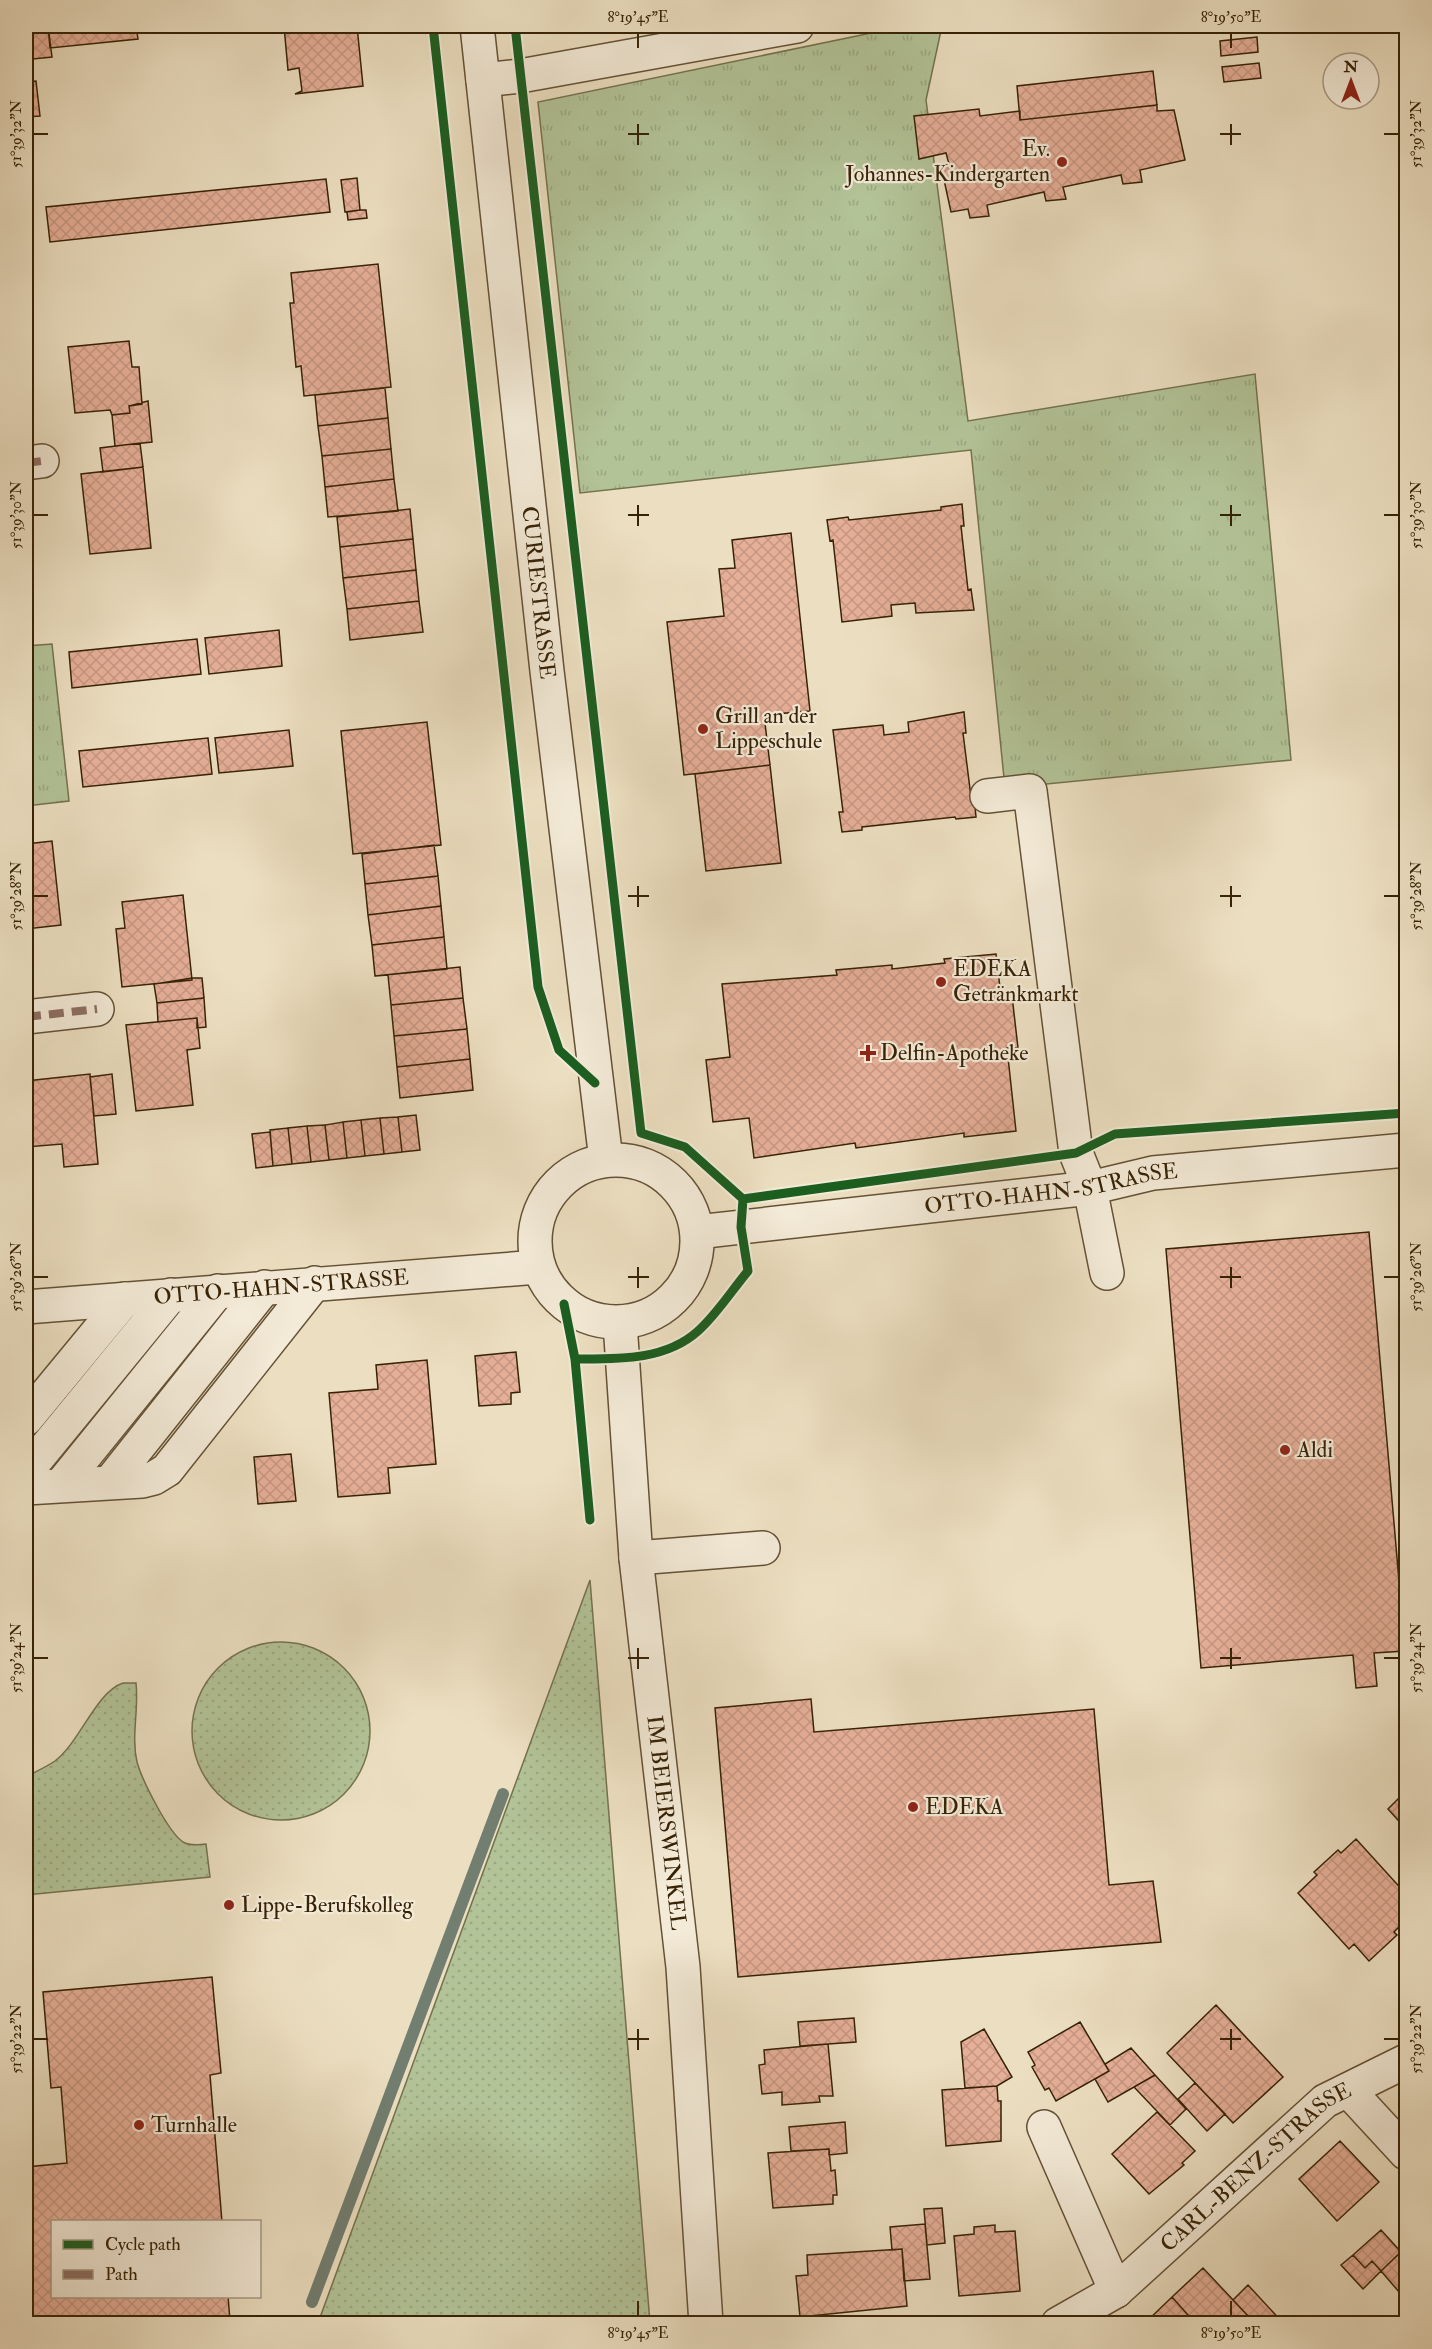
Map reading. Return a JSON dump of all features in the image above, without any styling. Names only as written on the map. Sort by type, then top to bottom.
[{"type":"street","name":"CURIESTRASSE","points":[[477,26],[546,659],[606,1160]]},
{"type":"street","points":[[483,80],[520,76],[797,26]]},
{"type":"street","points":[[987,796],[1030,791],[1076,1153],[1090,1188],[1107,1273]]},
{"type":"street","points":[[26,1017],[97,1009]]},
{"type":"street","name":"OTTO-HAHN-STRASSE","points":[[697,1232],[1090,1188],[1153,1173],[1407,1150]]},
{"type":"street","points":[[606,1160],[632,1161],[656,1170],[676,1186],[690,1208],[697,1232],[696,1257],[687,1281],[672,1301],[651,1315],[620,1323],[583,1316],[564,1304],[549,1288],[538,1267],[535,1236],[537,1220],[546,1197],[562,1179],[583,1166],[606,1160]]},
{"type":"street","name":"OTTO-HAHN-STRASSE","points":[[26,1307],[538,1267]]},
{"type":"street","points":[[26,1488],[142,1480],[154,1478],[167,1470],[315,1283]]},
{"type":"street","points":[[111,1481],[265,1287]]},
{"type":"street","points":[[61,1485],[218,1291]]},
{"type":"street","points":[[26,1472],[171,1295]]},
{"type":"street","points":[[26,1419],[124,1299]]},
{"type":"street","name":"IM BEIERSWINKEL","points":[[620,1323],[636,1558],[683,1967],[706,2324]]},
{"type":"street","points":[[636,1558],[763,1548]]},
{"type":"street","name":"CARL-BENZ-STRASSE","points":[[1058,2324],[1116,2291],[1325,2101],[1407,2061]]},
{"type":"street","points":[[1348,2090],[1407,2153]]},
{"type":"street","points":[[1044,2127],[1116,2291]]},
{"type":"green space","points":[[905,26],[942,26],[926,100],[968,421],[1255,374],[1291,760],[1005,788],[971,450],[580,493],[538,102]]},
{"type":"green space","points":[[52,644],[69,801],[26,806],[26,646]]},
{"type":"green space","points":[[590,1580],[650,2323],[318,2323]]},
{"type":"green space","points":[[281,1642],[298,1643],[315,1648],[344,1668],[364,1697],[369,1714],[369,1748],[364,1765],[344,1794],[315,1814],[298,1819],[281,1820],[264,1819],[247,1814],[218,1794],[198,1765],[193,1748],[192,1731],[193,1714],[198,1697],[218,1668],[247,1648],[264,1643]]},
{"type":"green space","points":[[123,1683],[136,1683],[135,1752],[144,1781],[163,1817],[177,1836],[189,1844],[206,1844],[210,1877],[26,1895],[26,1777],[55,1761],[64,1753],[104,1696]]},
{"type":"building","points":[[30,26],[48,26],[52,57],[33,59]]},
{"type":"building","points":[[48,26],[136,26],[138,39],[50,48]]},
{"type":"building","points":[[284,26],[357,26],[363,86],[295,94],[302,91],[299,68],[288,70]]},
{"type":"building","points":[[1257,37],[1258,52],[1221,56],[1220,41]]},
{"type":"building","points":[[1259,63],[1261,78],[1224,82],[1222,67]]},
{"type":"building","points":[[1153,71],[1157,105],[1020,120],[1017,86]]},
{"type":"building","points":[[36,81],[40,116],[26,117],[26,82]]},
{"type":"building","name":"Ev. Johannes-Kindergarten","points":[[1157,105],[1157,111],[1174,110],[1185,160],[1140,170],[1142,182],[1123,184],[1121,175],[1063,187],[1066,199],[1046,201],[1044,192],[987,205],[989,216],[970,218],[968,209],[951,212],[941,166],[949,164],[946,153],[919,159],[914,116],[979,109],[980,116],[1020,111],[1020,120]]},
{"type":"building","points":[[357,178],[360,210],[345,212],[341,180]]},
{"type":"building","points":[[326,179],[330,212],[50,242],[46,207]]},
{"type":"building","points":[[366,210],[367,218],[348,220],[347,212]]},
{"type":"building","points":[[378,264],[391,387],[304,396],[301,366],[296,367],[290,303],[294,303],[291,273]]},
{"type":"building","points":[[129,341],[132,367],[139,367],[142,404],[129,406],[130,413],[112,415],[110,410],[75,413],[68,347]]},
{"type":"building","points":[[385,388],[388,418],[318,426],[315,395]]},
{"type":"building","points":[[148,401],[152,442],[115,446],[112,415],[130,413],[129,406]]},
{"type":"building","points":[[388,418],[391,449],[322,456],[318,426]]},
{"type":"building","points":[[140,443],[143,467],[103,472],[100,448]]},
{"type":"building","points":[[391,449],[394,479],[325,487],[322,456]]},
{"type":"building","points":[[143,467],[151,548],[90,554],[81,474]]},
{"type":"building","points":[[394,479],[398,511],[328,517],[325,487]]},
{"type":"building","points":[[962,504],[964,526],[961,526],[968,590],[971,589],[974,610],[916,613],[915,603],[891,605],[892,616],[842,622],[833,540],[830,541],[827,520],[848,517],[849,520],[941,510],[941,507]]},
{"type":"building","points":[[410,509],[413,539],[340,547],[337,517]]},
{"type":"building","points":[[791,533],[810,711],[764,715],[770,765],[684,775],[667,622],[724,616],[719,569],[735,568],[732,540]]},
{"type":"building","points":[[413,539],[416,570],[343,578],[340,547]]},
{"type":"building","points":[[26,564],[30,604],[26,604]]},
{"type":"building","points":[[416,570],[419,601],[347,609],[343,578]]},
{"type":"building","points":[[419,601],[423,632],[350,640],[347,609]]},
{"type":"building","points":[[279,630],[282,666],[209,674],[205,638]]},
{"type":"building","points":[[197,639],[201,674],[72,688],[69,652]]},
{"type":"building","points":[[964,712],[966,733],[963,733],[971,797],[974,797],[976,817],[956,819],[955,817],[862,827],[862,830],[842,832],[839,812],[843,812],[833,730],[883,725],[884,735],[909,732],[908,722]]},
{"type":"building","points":[[427,722],[441,845],[353,854],[341,731]]},
{"type":"building","points":[[289,730],[293,766],[219,773],[215,738]]},
{"type":"building","points":[[208,738],[212,774],[83,787],[79,751]]},
{"type":"building","points":[[770,765],[781,863],[706,871],[695,774]]},
{"type":"building","points":[[52,841],[61,925],[26,929],[26,844]]},
{"type":"building","points":[[434,845],[438,876],[365,884],[362,854]]},
{"type":"building","points":[[438,876],[441,906],[368,915],[365,884]]},
{"type":"building","points":[[183,895],[192,980],[122,987],[116,929],[125,928],[122,902]]},
{"type":"building","points":[[441,906],[444,937],[372,945],[368,915]]},
{"type":"building","points":[[444,937],[447,969],[375,976],[372,945]]},
{"type":"building","name":"Delfin-Apotheke","points":[[996,954],[1001,996],[1012,996],[1018,1048],[1007,1048],[1016,1131],[964,1137],[964,1133],[856,1148],[855,1143],[754,1158],[749,1118],[713,1122],[706,1060],[730,1057],[722,984],[837,975],[836,970],[892,965],[892,969],[945,963],[944,959]]},
{"type":"building","points":[[460,967],[463,998],[391,1005],[388,975],[375,976]]},
{"type":"building","points":[[202,978],[204,998],[157,1003],[154,984]]},
{"type":"building","points":[[204,998],[206,1027],[197,1028],[197,1018],[158,1022],[157,1003]]},
{"type":"building","points":[[463,998],[467,1029],[394,1036],[391,1005]]},
{"type":"building","points":[[197,1018],[200,1048],[187,1050],[193,1105],[136,1111],[126,1025]]},
{"type":"building","points":[[467,1029],[470,1059],[397,1067],[394,1036]]},
{"type":"building","points":[[470,1059],[473,1090],[400,1098],[397,1067]]},
{"type":"building","points":[[90,1074],[98,1164],[64,1167],[62,1144],[26,1147],[26,1081]]},
{"type":"building","points":[[112,1074],[116,1114],[94,1116],[90,1077]]},
{"type":"building","points":[[416,1115],[420,1150],[402,1152],[398,1117]]},
{"type":"building","points":[[398,1117],[402,1152],[384,1154],[380,1118]]},
{"type":"building","points":[[380,1118],[384,1154],[365,1156],[361,1120]]},
{"type":"building","points":[[361,1120],[365,1156],[347,1158],[343,1122]]},
{"type":"building","points":[[343,1122],[347,1158],[329,1160],[325,1125]]},
{"type":"building","points":[[325,1125],[329,1160],[311,1162],[307,1126]]},
{"type":"building","points":[[307,1126],[311,1162],[292,1164],[288,1128]]},
{"type":"building","points":[[288,1128],[292,1164],[273,1166],[270,1130]]},
{"type":"building","points":[[270,1132],[273,1166],[256,1168],[252,1134]]},
{"type":"building","name":"Aldi","points":[[1369,1232],[1405,1651],[1374,1653],[1377,1686],[1356,1688],[1353,1655],[1201,1668],[1166,1249]]},
{"type":"building","points":[[516,1352],[520,1392],[511,1393],[511,1404],[479,1406],[475,1356]]},
{"type":"building","points":[[427,1360],[436,1464],[388,1468],[390,1493],[338,1497],[329,1393],[378,1389],[376,1365]]},
{"type":"building","points":[[291,1454],[296,1501],[258,1504],[254,1457]]},
{"type":"building","name":"EDEKA","points":[[811,1699],[814,1732],[1094,1709],[1109,1885],[1153,1881],[1161,1942],[738,1977],[715,1708]]},
{"type":"building","points":[[1406,1791],[1406,1829],[1388,1809]]},
{"type":"building","points":[[1356,1839],[1406,1894],[1406,1920],[1394,1932],[1397,1935],[1369,1961],[1354,1944],[1349,1949],[1298,1893],[1317,1875],[1314,1872],[1338,1850],[1341,1853]]},
{"type":"building","name":"Turnhalle","points":[[212,1977],[221,2073],[210,2075],[222,2220],[51,2220],[51,2298],[228,2298],[230,2321],[249,2319],[249,2324],[26,2324],[26,2167],[67,2163],[61,2087],[51,2088],[43,1992]]},
{"type":"building","points":[[1216,2005],[1283,2077],[1233,2123],[1167,2053]]},
{"type":"building","points":[[854,2018],[856,2042],[800,2046],[798,2022]]},
{"type":"building","points":[[1080,2022],[1109,2071],[1056,2101],[1049,2088],[1045,2090],[1032,2067],[1035,2065],[1028,2052]]},
{"type":"building","points":[[984,2029],[1012,2077],[997,2086],[965,2088],[961,2042]]},
{"type":"building","points":[[828,2044],[833,2096],[819,2096],[820,2102],[782,2105],[782,2092],[762,2094],[759,2065],[765,2064],[764,2050]]},
{"type":"building","points":[[1131,2048],[1155,2075],[1108,2102],[1095,2079],[1109,2071],[1105,2064]]},
{"type":"building","points":[[1155,2075],[1186,2109],[1170,2125],[1134,2087]]},
{"type":"building","points":[[1195,2083],[1225,2114],[1207,2131],[1178,2099]]},
{"type":"building","points":[[997,2086],[998,2101],[1001,2101],[1001,2141],[946,2146],[942,2090]]},
{"type":"building","points":[[1157,2112],[1195,2151],[1182,2163],[1184,2165],[1149,2194],[1112,2154]]},
{"type":"building","points":[[845,2122],[847,2153],[829,2155],[829,2149],[791,2151],[789,2127]]},
{"type":"building","points":[[1340,2141],[1379,2182],[1337,2221],[1299,2179]]},
{"type":"building","points":[[829,2149],[831,2171],[835,2170],[837,2195],[833,2195],[833,2204],[773,2208],[768,2153]]},
{"type":"building","points":[[942,2208],[945,2243],[927,2245],[924,2209]]},
{"type":"building","points":[[925,2224],[930,2279],[904,2281],[902,2249],[892,2250],[890,2227]]},
{"type":"building","points":[[995,2225],[995,2232],[1015,2231],[1020,2291],[959,2296],[954,2236],[974,2234],[974,2227]]},
{"type":"building","points":[[1381,2230],[1401,2252],[1381,2271],[1372,2261],[1365,2268],[1353,2255]]},
{"type":"building","points":[[1406,2247],[1406,2300],[1381,2271]]},
{"type":"building","points":[[902,2249],[907,2306],[800,2317],[796,2276],[808,2275],[807,2255]]},
{"type":"building","points":[[1353,2255],[1365,2268],[1372,2261],[1381,2271],[1363,2289],[1341,2265]]},
{"type":"building","points":[[1203,2268],[1251,2319],[1246,2324],[1196,2324],[1172,2297]]},
{"type":"building","points":[[1248,2285],[1284,2324],[1255,2324],[1233,2300]]},
{"type":"building","points":[[1172,2297],[1196,2324],[1144,2324]]},
{"type":"waterway","points":[[312,2302],[503,1794]]},
{"type":"marked path","points":[[26,463],[42,461]]},
{"type":"marked path","points":[[26,1017],[97,1009]]},
{"type":"cycle path","points":[[433,26],[538,987],[559,1050],[595,1083]]},
{"type":"cycle path","points":[[515,26],[641,1133],[685,1147],[743,1199],[741,1227],[748,1271],[712,1317],[685,1341],[671,1348],[640,1356],[575,1359]]},
{"type":"cycle path","points":[[743,1199],[1076,1153],[1115,1134],[1406,1113]]},
{"type":"cycle path","points":[[564,1304],[575,1359],[590,1520]]},
{"type":"place","name":"Ev. Johannes-Kindergarten","points":[[1062,162]]},
{"type":"place","name":"Grill an der Lippeschule","points":[[703,729]]},
{"type":"place","name":"EDEKA Getränkmarkt","points":[[941,982]]},
{"type":"place","name":"Delfin-Apotheke","points":[[868,1053]]},
{"type":"place","name":"Aldi","points":[[1285,1450]]},
{"type":"place","name":"EDEKA","points":[[913,1807]]},
{"type":"place","name":"Lippe-Berufskolleg","points":[[229,1905]]},
{"type":"place","name":"Turnhalle","points":[[139,2125]]}]
